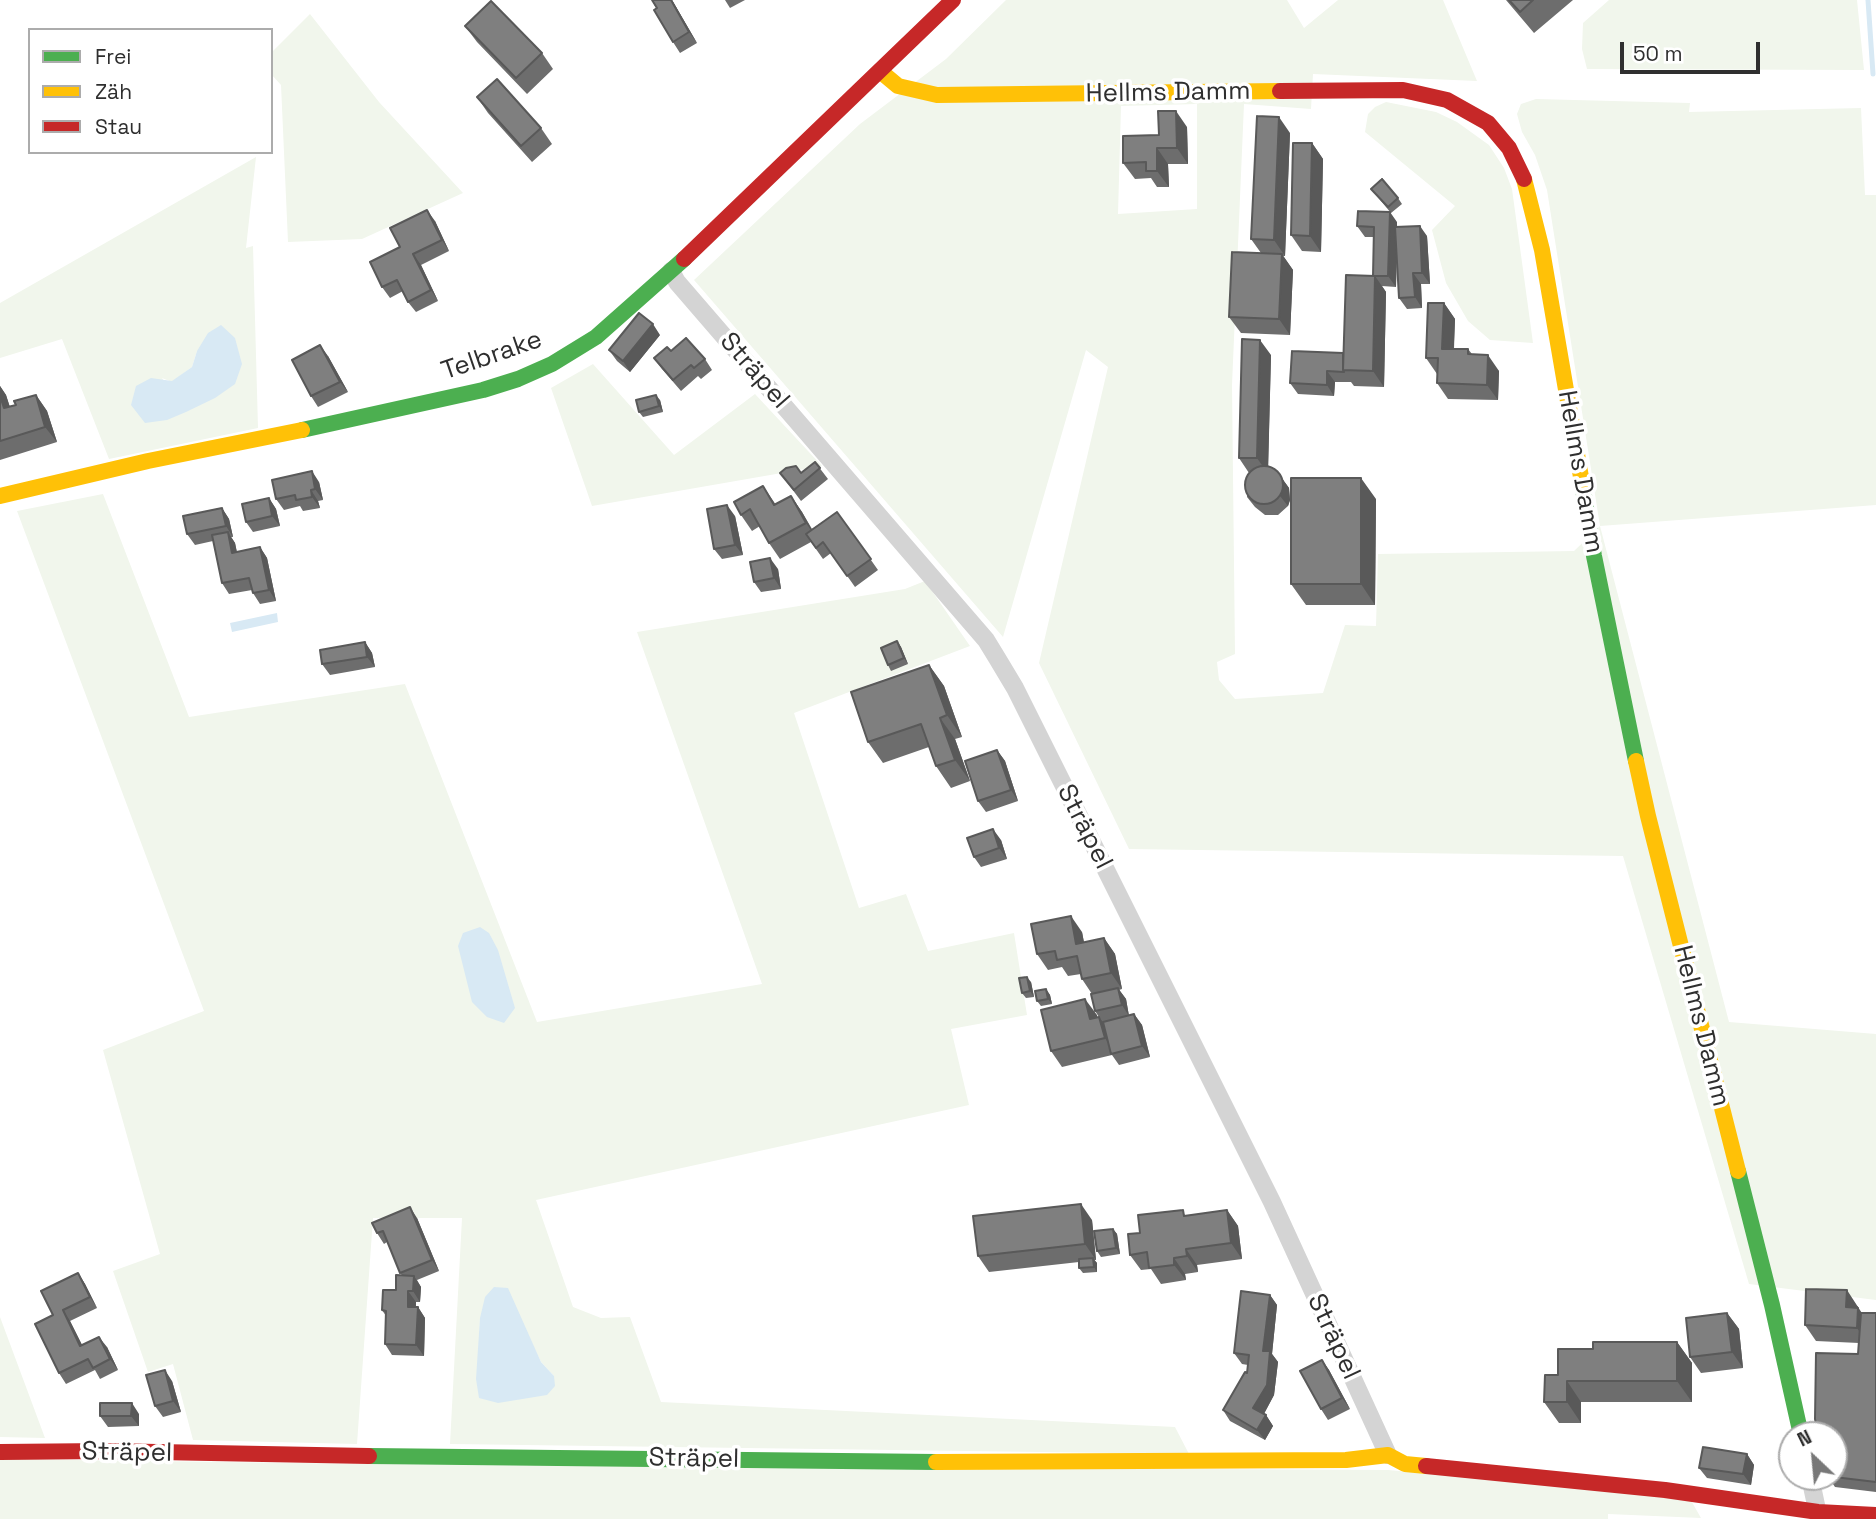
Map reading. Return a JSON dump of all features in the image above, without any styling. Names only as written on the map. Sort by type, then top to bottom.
[{"type":"street","name":"Telbrake","points":[[0,496],[148,461],[456,396],[518,379],[552,364],[596,337],[671,271],[953,0]]},
{"type":"street","name":"Hellms Damm","points":[[880,71],[898,86],[937,96],[1403,90],[1447,100],[1488,123],[1510,148],[1526,183],[1542,250],[1594,556],[1648,816],[1772,1305],[1798,1421]]},
{"type":"street","name":"Sträpel","points":[[671,271],[677,282],[986,640],[997,658],[1015,688],[1272,1202],[1388,1455]]},
{"type":"street","name":"Sträpel","points":[[0,1452],[966,1462],[1346,1460],[1388,1455],[1405,1464],[1665,1490],[1818,1515],[1876,1515]]},
{"type":"street","points":[[1813,1491],[1818,1515]]},
{"type":"shaded area","points":[[1006,0],[1287,0],[1304,28],[1338,0],[1443,0],[1477,81],[1313,74],[1311,109],[1244,104],[1232,385],[1235,654],[1217,662],[1219,680],[1235,699],[1323,693],[1345,625],[1376,626],[1378,554],[1574,551],[1600,526],[1729,1022],[1876,1034],[1876,1300],[1749,1284],[1623,856],[1129,849],[1039,663],[1108,367],[1086,350],[1003,637],[694,280],[860,124],[946,59]],"holes":[[[1197,104],[1197,209],[1118,214],[1121,106]]]},
{"type":"shaded area","points":[[1609,0],[1857,0],[1864,70],[1587,69],[1582,49],[1583,23]]},
{"type":"shaded area","points":[[310,14],[379,102],[463,193],[362,239],[288,242],[281,85],[273,76],[273,51]]},
{"type":"shaded area","points":[[1536,99],[1690,103],[1689,112],[1861,108],[1865,195],[1876,195],[1876,505],[1600,526],[1547,190],[1535,155],[1522,132],[1517,114],[1521,104]]},
{"type":"shaded area","points":[[1386,102],[1436,112],[1457,122],[1489,145],[1504,168],[1512,189],[1533,343],[1490,340],[1468,321],[1446,283],[1432,230],[1455,206],[1365,132],[1368,114]]},
{"type":"shaded area","points":[[256,157],[246,248],[253,246],[258,428],[109,459],[62,339],[0,358],[0,303]],"holes":[[[197,351],[186,412],[162,378],[172,382],[192,367]]]},
{"type":"shaded area","points":[[593,364],[674,455],[755,394],[822,466],[592,506],[551,388]]},
{"type":"shaded area","points":[[103,494],[189,717],[405,684],[537,1022],[762,984],[637,632],[905,589],[925,581],[970,646],[794,713],[859,908],[906,894],[928,951],[1014,933],[1027,1015],[951,1029],[969,1105],[536,1200],[573,1307],[601,1318],[630,1317],[661,1402],[1175,1427],[1189,1454],[450,1444],[462,1218],[373,1218],[357,1444],[193,1440],[173,1364],[148,1372],[113,1271],[160,1254],[103,1050],[204,1011],[17,511]],"holes":[[[480,1318],[524,1327],[541,1362],[554,1376],[479,1346]]]},
{"type":"shaded area","points":[[0,1317],[45,1438],[0,1437]]},
{"type":"shaded area","points":[[0,1459],[450,1465],[1388,1470],[1689,1497],[1701,1518],[1608,1514],[1608,1519],[0,1519]]},
{"type":"water","points":[[221,325],[235,338],[242,364],[235,384],[215,398],[186,412],[167,420],[145,423],[131,405],[136,386],[151,378],[172,381],[192,367],[197,351],[208,333]]},
{"type":"water","points":[[277,613],[278,622],[232,632],[230,623]]},
{"type":"water","points":[[480,927],[489,933],[498,950],[515,1008],[504,1023],[487,1017],[472,1002],[458,946],[463,933]]},
{"type":"water","points":[[494,1287],[508,1288],[541,1362],[554,1376],[555,1386],[547,1395],[498,1403],[479,1398],[476,1379],[480,1318],[485,1297]]},
{"type":"building","points":[[652,0],[671,0],[689,32],[673,42],[654,10],[657,8]]},
{"type":"building","points":[[1509,0],[1533,0],[1520,12]]},
{"type":"building","points":[[491,1],[542,53],[516,78],[465,26]]},
{"type":"building","points":[[497,79],[541,128],[521,146],[477,97]]},
{"type":"building","points":[[1158,111],[1176,111],[1177,148],[1157,148],[1157,171],[1146,171],[1146,162],[1123,163],[1123,136],[1159,135]]},
{"type":"building","points":[[1257,116],[1279,117],[1274,240],[1251,239]]},
{"type":"building","points":[[1293,143],[1312,143],[1310,236],[1291,235]]},
{"type":"building","points":[[1382,179],[1398,198],[1388,207],[1371,189]]},
{"type":"building","points":[[427,210],[442,240],[413,254],[431,290],[408,302],[397,280],[382,287],[370,262],[400,247],[390,228]]},
{"type":"building","points":[[1358,211],[1390,212],[1388,276],[1373,276],[1374,227],[1357,226]]},
{"type":"building","points":[[1420,226],[1422,273],[1413,273],[1415,297],[1399,298],[1395,227]]},
{"type":"building","points":[[1232,252],[1282,254],[1279,319],[1229,317]]},
{"type":"building","points":[[1346,275],[1375,276],[1373,371],[1343,370]]},
{"type":"building","points":[[1428,303],[1444,303],[1442,349],[1468,349],[1468,354],[1488,355],[1487,385],[1437,383],[1438,358],[1426,358]]},
{"type":"building","points":[[639,313],[653,324],[623,361],[609,350]]},
{"type":"building","points":[[686,338],[705,359],[694,368],[691,365],[673,380],[654,358],[667,347],[671,351]]},
{"type":"building","points":[[1242,339],[1260,340],[1257,458],[1239,458]]},
{"type":"building","points":[[320,345],[340,382],[311,396],[292,360]]},
{"type":"building","points":[[1292,351],[1343,353],[1344,372],[1327,371],[1327,385],[1290,383]]},
{"type":"building","points":[[36,395],[45,427],[0,441],[0,396],[4,408],[16,405],[14,401]]},
{"type":"building","points":[[656,395],[659,406],[639,412],[636,400]]},
{"type":"building","points":[[815,462],[820,468],[794,490],[780,473],[786,468],[796,466],[801,473]]},
{"type":"building","points":[[1264,466],[1277,472],[1283,485],[1277,498],[1264,504],[1251,498],[1245,485],[1251,472]]},
{"type":"building","points":[[312,471],[315,489],[311,490],[312,497],[296,500],[295,495],[276,499],[272,480]]},
{"type":"building","points":[[1291,478],[1361,478],[1361,584],[1291,584]]},
{"type":"building","points":[[763,486],[774,505],[791,496],[806,523],[769,543],[750,509],[741,515],[734,502]]},
{"type":"building","points":[[269,498],[272,516],[246,522],[242,504]]},
{"type":"building","points":[[727,505],[735,545],[714,549],[707,509]]},
{"type":"building","points":[[222,508],[226,526],[187,534],[183,516]]},
{"type":"building","points":[[837,512],[871,559],[847,576],[823,542],[816,548],[806,534]]},
{"type":"building","points":[[228,532],[232,553],[260,547],[269,590],[253,593],[249,578],[222,583],[212,535]]},
{"type":"building","points":[[770,558],[774,578],[754,582],[750,562]]},
{"type":"building","points":[[897,641],[904,658],[888,665],[881,648]]},
{"type":"building","points":[[365,642],[367,657],[322,664],[320,650]]},
{"type":"building","points":[[929,665],[947,715],[940,718],[955,760],[936,766],[921,724],[868,742],[851,692]]},
{"type":"building","points":[[997,750],[1011,790],[978,801],[965,761]]},
{"type":"building","points":[[993,829],[999,848],[974,857],[967,838]]},
{"type":"building","points":[[1071,916],[1076,944],[1104,938],[1111,973],[1082,979],[1077,956],[1057,960],[1055,951],[1037,954],[1031,924]]},
{"type":"building","points":[[1027,977],[1030,991],[1022,993],[1019,978]]},
{"type":"building","points":[[1118,988],[1122,1005],[1095,1011],[1091,994]]},
{"type":"building","points":[[1046,989],[1048,999],[1037,1001],[1035,991]]},
{"type":"building","points":[[1085,999],[1090,1019],[1099,1017],[1105,1038],[1051,1051],[1041,1010]]},
{"type":"building","points":[[1134,1014],[1142,1046],[1111,1054],[1103,1022]]},
{"type":"building","points":[[1081,1204],[1085,1244],[978,1256],[973,1216]]},
{"type":"building","points":[[410,1207],[432,1260],[400,1273],[383,1231],[377,1233],[372,1223]]},
{"type":"building","points":[[1183,1210],[1184,1216],[1227,1210],[1231,1243],[1186,1249],[1187,1256],[1174,1258],[1174,1265],[1149,1268],[1147,1252],[1130,1255],[1128,1234],[1140,1233],[1138,1215]]},
{"type":"building","points":[[1113,1229],[1116,1248],[1097,1251],[1094,1231]]},
{"type":"building","points":[[1093,1258],[1094,1267],[1079,1268],[1079,1259]]},
{"type":"building","points":[[78,1273],[90,1297],[63,1310],[80,1346],[99,1337],[110,1359],[93,1368],[88,1359],[59,1373],[35,1324],[53,1315],[41,1291]]},
{"type":"building","points":[[396,1275],[414,1276],[413,1291],[408,1291],[408,1307],[418,1307],[416,1345],[385,1344],[386,1311],[382,1310],[383,1290],[396,1290]]},
{"type":"building","points":[[1806,1289],[1847,1290],[1846,1307],[1858,1308],[1857,1328],[1805,1325]]},
{"type":"building","points":[[1241,1291],[1270,1295],[1263,1351],[1270,1351],[1267,1385],[1253,1408],[1266,1415],[1257,1430],[1223,1410],[1245,1372],[1247,1373],[1249,1355],[1234,1353]]},
{"type":"building","points":[[1727,1313],[1732,1352],[1690,1357],[1686,1318]]},
{"type":"building","points":[[1861,1313],[1876,1313],[1876,1482],[1848,1479],[1848,1421],[1815,1419],[1816,1353],[1858,1354]]},
{"type":"building","points":[[1593,1342],[1677,1342],[1677,1381],[1567,1381],[1567,1402],[1544,1402],[1545,1375],[1558,1375],[1558,1349],[1593,1349]]},
{"type":"building","points":[[1322,1360],[1342,1398],[1321,1409],[1300,1371]]},
{"type":"building","points":[[165,1370],[173,1401],[155,1406],[146,1375]]},
{"type":"building","points":[[100,1403],[132,1403],[131,1416],[100,1416]]},
{"type":"building","points":[[1703,1447],[1747,1454],[1743,1474],[1699,1468]]},
{"type":"waterway","points":[[1868,0],[1873,74]]},
{"type":"traffic: fast","points":[[302,430],[483,390],[552,364],[596,337],[684,259]]},
{"type":"traffic: fast","points":[[1582,483],[1594,556],[1636,761]]},
{"type":"traffic: fast","points":[[1738,1171],[1798,1421]]},
{"type":"traffic: fast","points":[[369,1456],[936,1462]]},
{"type":"traffic: slow","points":[[880,71],[898,86],[937,95],[1280,91]]},
{"type":"traffic: slow","points":[[1524,179],[1542,250],[1582,483]]},
{"type":"traffic: slow","points":[[0,496],[148,461],[302,430]]},
{"type":"traffic: slow","points":[[1636,761],[1738,1171]]},
{"type":"traffic: slow","points":[[936,1462],[1346,1460],[1388,1455],[1405,1464],[1426,1466]]},
{"type":"traffic: jam","points":[[684,259],[953,0]]},
{"type":"traffic: jam","points":[[1280,91],[1403,90],[1447,100],[1488,123],[1509,148],[1524,179]]},
{"type":"traffic: jam","points":[[0,1452],[105,1451],[369,1456]]},
{"type":"traffic: jam","points":[[1426,1466],[1665,1490],[1818,1512],[1876,1515]]}]
